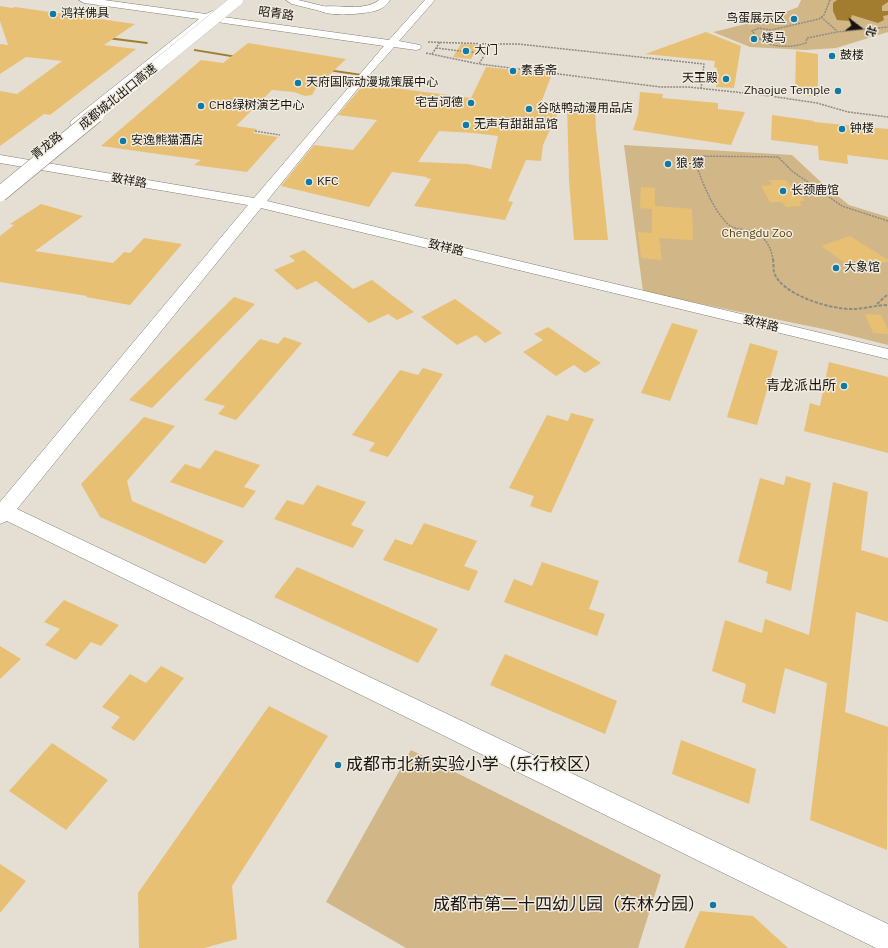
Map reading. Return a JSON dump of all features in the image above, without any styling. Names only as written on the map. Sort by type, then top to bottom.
[{"type":"highway","name":"成都城北出口高速","points":[[61,126],[221,0]]},
{"type":"highway","name":"成都城北出口高速","points":[[0,194],[237,0]]},
{"type":"highway","points":[[324,9],[343,11],[366,10],[385,0]]},
{"type":"street","name":"昭青路","points":[[84,0],[391,43],[418,49]]},
{"type":"street","name":"青龙路","points":[[0,185],[28,157],[206,18],[237,0]]},
{"type":"street","points":[[291,0],[324,9]]},
{"type":"street","points":[[430,0],[363,76],[2,513],[888,939]]},
{"type":"street","name":"致祥路","points":[[3,164],[28,157],[258,203],[888,354]]},
{"type":"path","points":[[830,0],[824,15],[819,19],[771,30],[759,28],[752,31],[752,33],[760,40],[769,44],[789,46],[802,45],[806,43],[807,38],[837,32],[888,27]]},
{"type":"path","points":[[821,17],[837,32]]},
{"type":"path","points":[[426,42],[518,44],[704,64],[701,89]]},
{"type":"path","points":[[432,54],[440,42]]},
{"type":"path","points":[[479,64],[491,44]]},
{"type":"path","points":[[436,48],[486,54]]},
{"type":"path","points":[[418,49],[432,54],[479,64],[661,87],[701,89],[795,99],[817,103],[848,112],[888,116]]},
{"type":"path","points":[[255,131],[280,135]]},
{"type":"path","points":[[888,221],[842,206],[792,171],[778,157],[694,156],[696,166],[719,211],[730,226],[753,232],[769,243],[774,264],[774,272],[788,289],[798,295],[833,307],[850,309],[888,305]]},
{"type":"path","points":[[877,305],[888,294]]},
{"type":"green space","points":[[801,0],[888,0],[888,32],[836,48],[806,50],[750,47],[713,32],[777,15],[798,7]]},
{"type":"green space","name":"Chengdu Zoo","points":[[624,145],[792,155],[822,183],[849,205],[888,217],[888,345],[828,330],[643,292]]},
{"type":"green space","points":[[411,750],[661,875],[638,948],[406,948],[326,902]]},
{"type":"shaded area","points":[[837,0],[888,0],[888,2],[882,6],[882,11],[888,11],[888,15],[883,16],[884,20],[878,23],[852,15],[850,21],[837,20],[833,11],[833,3]]},
{"type":"building","points":[[0,6],[135,24],[104,45],[136,49],[50,115],[44,114],[0,146],[0,91],[17,94],[62,61],[26,57],[0,74],[0,44],[8,45],[0,21]]},
{"type":"building","points":[[706,32],[741,46],[734,88],[716,87],[717,68],[714,67],[715,61],[645,54]]},
{"type":"building","points":[[248,43],[346,59],[316,88],[312,95],[305,96],[294,92],[272,90],[236,126],[257,129],[253,133],[278,137],[247,172],[194,165],[201,160],[101,146],[201,60],[223,63]]},
{"type":"building","name":"大门","points":[[461,44],[479,45],[471,59],[453,57]]},
{"type":"building","points":[[796,51],[818,54],[818,97],[795,94]]},
{"type":"building","points":[[486,67],[552,74],[541,103],[562,104],[543,145],[541,161],[526,160],[508,201],[513,202],[505,220],[414,206],[431,179],[426,178],[427,177],[392,172],[369,207],[281,186],[314,145],[353,150],[377,120],[338,115],[364,84],[471,98]],"holes":[[[439,131],[498,136],[491,169],[468,164],[418,162]]]},
{"type":"building","points":[[640,92],[663,94],[662,98],[718,103],[718,109],[745,112],[731,145],[633,130],[638,115]]},
{"type":"building","points":[[567,104],[595,105],[596,129],[608,240],[574,240],[569,181]]},
{"type":"building","points":[[772,115],[814,122],[888,129],[888,160],[847,155],[848,164],[819,160],[818,146],[771,140]]},
{"type":"building","points":[[769,180],[786,180],[789,185],[795,186],[805,201],[800,201],[801,206],[786,207],[782,202],[770,202],[761,186],[772,185]]},
{"type":"building","points":[[641,187],[655,188],[655,206],[692,209],[693,240],[659,238],[662,260],[641,258],[638,232],[652,233],[652,209],[640,208]]},
{"type":"building","points":[[41,204],[83,216],[35,251],[113,263],[124,252],[130,253],[144,238],[182,244],[130,305],[86,297],[87,296],[0,282],[0,236],[14,225],[10,224]]},
{"type":"building","points":[[850,236],[888,261],[867,269],[855,261],[847,264],[821,246]]},
{"type":"building","points":[[304,250],[353,289],[372,280],[414,312],[397,320],[388,314],[369,323],[316,281],[297,290],[274,270],[295,261],[289,256]]},
{"type":"building","points":[[234,297],[255,304],[152,408],[129,400]]},
{"type":"building","points":[[455,299],[502,333],[485,343],[476,335],[457,345],[421,317]]},
{"type":"building","points":[[865,314],[881,315],[888,330],[888,334],[873,333]]},
{"type":"building","points":[[672,323],[698,330],[670,401],[641,393]]},
{"type":"building","points":[[548,327],[601,363],[585,373],[574,365],[556,376],[523,352],[543,340],[534,334]]},
{"type":"building","points":[[284,337],[302,343],[236,420],[218,414],[225,406],[204,400],[260,339],[278,344]]},
{"type":"building","points":[[750,343],[778,351],[757,425],[727,417]]},
{"type":"building","points":[[829,362],[888,377],[888,453],[804,431],[810,403],[820,406]]},
{"type":"building","points":[[423,368],[443,374],[388,457],[369,451],[375,443],[352,435],[400,370],[418,375]]},
{"type":"building","points":[[571,413],[594,419],[551,513],[530,506],[534,496],[509,488],[547,415],[568,421]]},
{"type":"building","points":[[144,417],[175,426],[127,481],[132,501],[224,541],[205,564],[100,517],[81,484]]},
{"type":"building","points":[[215,450],[260,465],[244,487],[256,491],[243,508],[170,482],[185,464],[200,469]]},
{"type":"building","points":[[786,476],[811,483],[791,591],[766,583],[768,572],[738,562],[760,478],[784,485]]},
{"type":"building","points":[[833,482],[868,492],[861,550],[888,558],[888,622],[856,612],[845,712],[888,727],[887,850],[810,820],[827,683],[785,668],[775,714],[742,702],[746,684],[712,671],[725,620],[762,633],[765,619],[809,635]]},
{"type":"building","points":[[317,485],[366,502],[351,525],[364,530],[353,548],[274,519],[287,500],[303,505]]},
{"type":"building","points":[[424,523],[477,541],[464,566],[478,571],[469,591],[383,560],[395,539],[412,545]]},
{"type":"building","points":[[542,562],[599,581],[589,609],[605,614],[597,636],[504,602],[514,579],[532,586]]},
{"type":"building","points":[[297,567],[438,629],[418,663],[274,597]]},
{"type":"building","points":[[64,600],[119,625],[101,646],[91,642],[76,660],[45,645],[60,629],[44,622]]},
{"type":"building","points":[[0,646],[21,659],[0,679]]},
{"type":"building","points":[[505,654],[617,701],[605,734],[490,685]]},
{"type":"building","points":[[161,666],[184,678],[134,741],[111,728],[120,717],[102,707],[130,674],[146,683]]},
{"type":"building","points":[[269,706],[328,736],[232,886],[237,939],[204,948],[139,948],[138,893]]},
{"type":"building","points":[[681,740],[756,769],[749,804],[672,774]]},
{"type":"building","points":[[52,743],[108,780],[66,830],[9,791]]},
{"type":"building","points":[[0,864],[26,881],[0,913]]},
{"type":"building","points":[[700,911],[753,916],[788,948],[684,948]]},
{"type":"waterway","points":[[108,38],[147,43]]},
{"type":"waterway","points":[[195,50],[237,57]]},
{"type":"waterway","points":[[328,70],[383,78]]},
{"type":"place","name":"鸿祥佛具","points":[[53,14]]},
{"type":"place","name":"鸟蛋展示区","points":[[794,19]]},
{"type":"place","name":"矮马","points":[[754,39]]},
{"type":"place","name":"大门","points":[[466,51]]},
{"type":"place","name":"鼓楼","points":[[832,56]]},
{"type":"place","name":"素香斋","points":[[513,71]]},
{"type":"place","name":"天王殿","points":[[726,79]]},
{"type":"place","name":"天府国际动漫城策展中心","points":[[298,83]]},
{"type":"place","name":"Zhaojue Temple","points":[[838,91]]},
{"type":"place","name":"宅吉诃德","points":[[471,103]]},
{"type":"place","name":"CH8绿树演艺中心","points":[[201,106]]},
{"type":"place","name":"谷哒鸭动漫用品店","points":[[529,109]]},
{"type":"place","name":"无声有甜甜品馆","points":[[466,125]]},
{"type":"place","name":"钟楼","points":[[842,129]]},
{"type":"place","name":"安逸熊猫酒店","points":[[123,141]]},
{"type":"place","name":"狼·獴","points":[[668,164]]},
{"type":"place","name":"KFC","points":[[309,182]]},
{"type":"place","name":"长颈鹿馆","points":[[783,191]]},
{"type":"place","name":"大象馆","points":[[836,268]]},
{"type":"place","name":"青龙派出所","points":[[844,386]]},
{"type":"place","name":"成都市北新实验小学（乐行校区）","points":[[338,765]]},
{"type":"place","name":"成都市第二十四幼儿园（东林分园）","points":[[713,905]]}]
